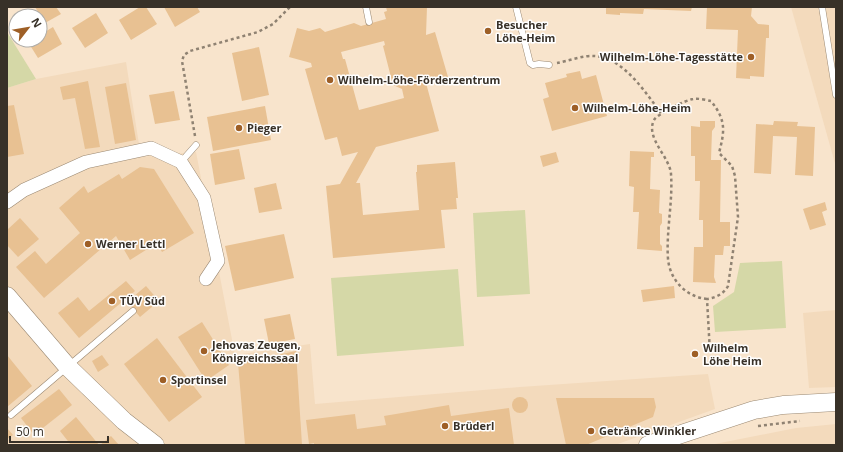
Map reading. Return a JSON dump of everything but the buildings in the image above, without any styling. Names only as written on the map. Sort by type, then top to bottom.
[{"type":"street","points":[[7,202],[24,190],[86,162],[151,148],[181,162],[204,198],[218,261],[206,279]]},
{"type":"street","points":[[7,296],[67,366],[124,421],[155,445]]},
{"type":"street","points":[[648,445],[754,410],[784,405],[836,402]]},
{"type":"lane","points":[[366,7],[369,22]]},
{"type":"lane","points":[[516,7],[530,63],[532,65],[549,65]]},
{"type":"lane","points":[[822,7],[836,95]]},
{"type":"lane","points":[[181,162],[196,145]]},
{"type":"lane","points":[[11,415],[133,311]]},
{"type":"path","points":[[196,145],[182,61],[184,55],[190,51],[258,32],[273,24],[290,7]]},
{"type":"path","points":[[549,65],[594,56],[606,58],[618,64],[630,75],[662,113]]},
{"type":"path","points":[[694,98],[711,101],[722,118],[723,136],[719,153],[732,166],[735,176],[738,217],[728,286],[721,294],[707,299],[690,295],[681,288],[674,277],[668,260],[671,172],[653,136],[652,129],[654,120],[662,113],[694,98]]},
{"type":"path","points":[[707,299],[710,353]]},
{"type":"path","points":[[751,428],[804,420]]},
{"type":"shaded area","points":[[791,7],[836,7],[836,167]]},
{"type":"shaded area","points":[[126,62],[141,157],[196,152],[235,355],[310,344],[315,404],[520,387],[708,374],[715,409],[615,445],[7,445],[7,88],[36,79]]},
{"type":"shaded area","points":[[836,310],[836,387],[809,388],[803,313]]},
{"type":"shaded area","points":[[836,424],[836,445],[710,445],[796,428]]},
{"type":"green space","points":[[7,32],[8,48],[17,48],[36,79],[7,88]]},
{"type":"green space","points":[[525,210],[530,294],[477,297],[473,213]]},
{"type":"green space","points":[[782,261],[786,328],[715,332],[713,306],[734,292],[740,263]]},
{"type":"green space","points":[[458,269],[464,346],[337,356],[331,278]]},
{"type":"place","name":"Besucher Löhe-Heim","points":[[488,31]]},
{"type":"place","name":"Wilhelm-Löhe-Tagesstätte","points":[[751,57]]},
{"type":"place","name":"Wilhelm-Löhe-Förderzentrum","points":[[330,80]]},
{"type":"place","name":"Wilhelm-Löhe-Heim","points":[[575,108]]},
{"type":"place","name":"Pieger","points":[[239,128]]},
{"type":"place","name":"Werner Lettl","points":[[88,244]]},
{"type":"place","name":"TÜV Süd","points":[[112,301]]},
{"type":"place","name":"Jehovas Zeugen, Königreichssaal","points":[[204,351]]},
{"type":"place","name":"Wilhelm Löhe Heim","points":[[695,354]]},
{"type":"place","name":"Sportinsel","points":[[163,380]]},
{"type":"place","name":"Brüderl","points":[[445,426]]},
{"type":"place","name":"Getränke Winkler","points":[[591,431]]}]
